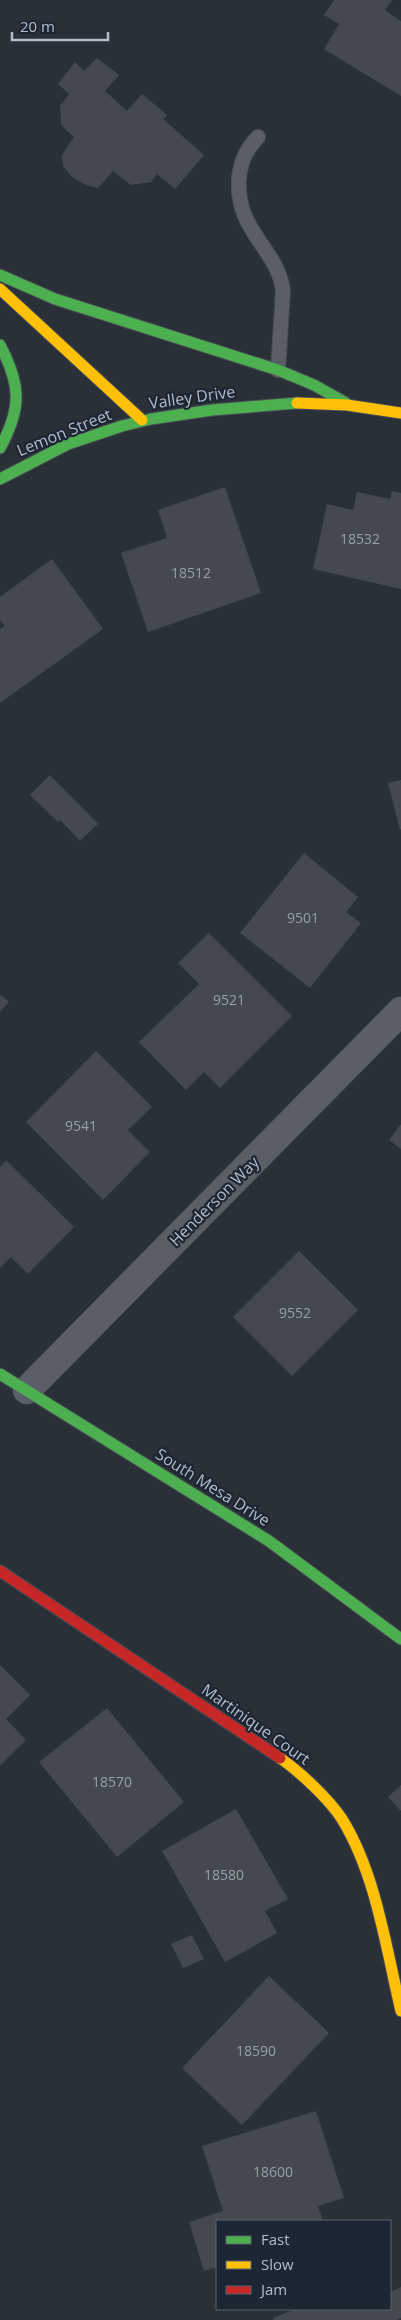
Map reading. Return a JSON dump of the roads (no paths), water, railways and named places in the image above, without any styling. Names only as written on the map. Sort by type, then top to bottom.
[{"type":"street","name":"Valley Drive","points":[[0,275],[55,298],[278,370],[314,384],[349,405]]},
{"type":"street","name":"Valley Drive","points":[[0,289],[142,420],[281,402],[349,405],[401,413]]},
{"type":"street","points":[[0,345],[10,362],[18,385],[18,408],[9,434],[0,448]]},
{"type":"street","name":"Lemon Street","points":[[0,479],[48,453],[78,440],[142,420]]},
{"type":"street","name":"Henderson Way","points":[[26,1390],[401,1011]]},
{"type":"street","name":"South Mesa Drive","points":[[0,1374],[269,1541],[401,1640]]},
{"type":"street","name":"Martinique Court","points":[[0,1571],[298,1770],[341,1818],[366,1869],[401,2010]]},
{"type":"lane","points":[[258,137],[243,157],[239,198],[242,212],[250,228],[282,279],[283,291],[278,370]]}]
